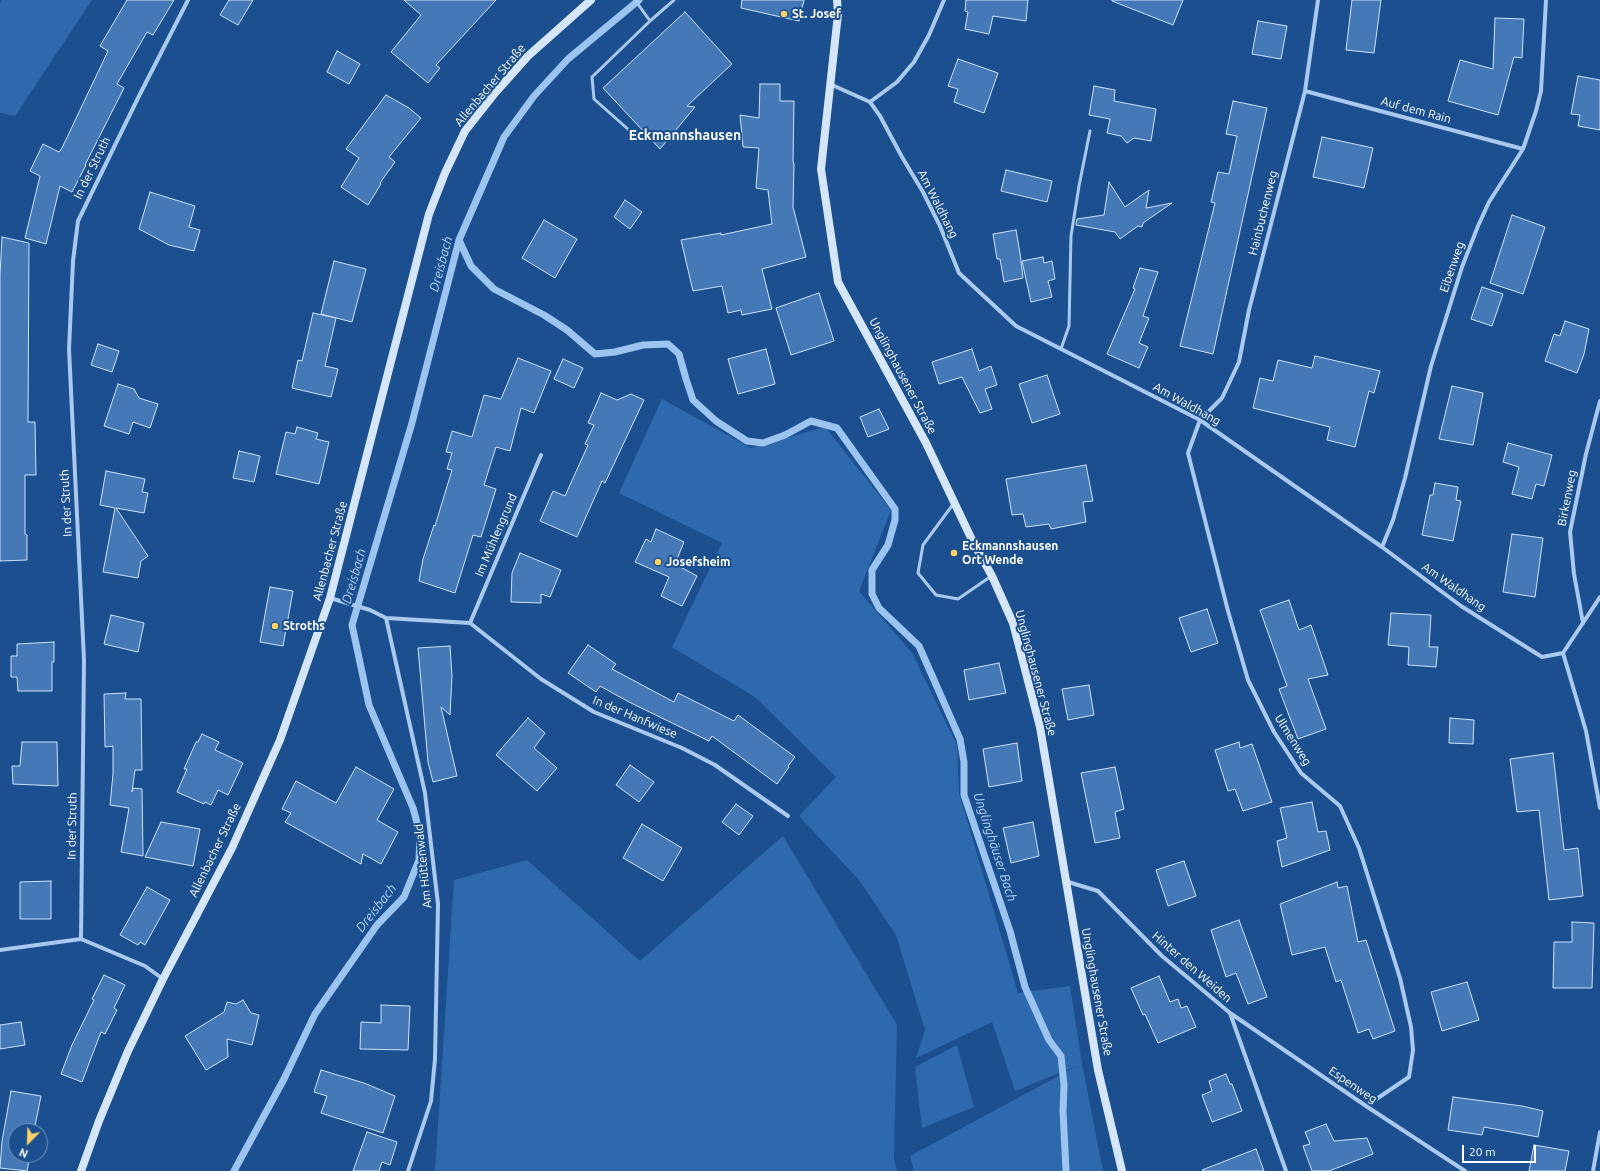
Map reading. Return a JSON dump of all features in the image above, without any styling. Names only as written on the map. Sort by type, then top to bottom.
[{"type":"main road","name":"Allenbacher Straße","points":[[81,1171],[99,1121],[128,1051],[163,979],[232,848],[280,740],[330,598],[429,214],[445,173],[466,131],[496,93],[528,56],[591,0]]},
{"type":"main road","name":"Unglinghausener Straße","points":[[837,0],[838,14],[832,85],[821,169],[838,282],[926,443],[992,576],[1012,623],[1040,727],[1098,1070],[1122,1171]]},
{"type":"street","name":"In der Struth","points":[[81,939],[84,660],[69,349],[72,261],[78,221],[188,0]]},
{"type":"street","points":[[832,85],[870,102],[897,82],[914,62],[929,35],[944,0]]},
{"type":"street","name":"Hainbuchenweg","points":[[1200,420],[1222,398],[1238,362],[1249,310],[1305,91],[1318,0]]},
{"type":"street","name":"Eibenweg","points":[[1382,547],[1393,520],[1431,366],[1462,267],[1478,226],[1490,202],[1523,149],[1531,127],[1541,91],[1546,0]]},
{"type":"street","name":"Auf dem Rain","points":[[1305,91],[1523,149]]},
{"type":"street","name":"Am Waldhang","points":[[870,102],[880,116],[923,192],[940,226],[959,272],[1016,326],[1200,420],[1382,547],[1461,606],[1542,657],[1563,653]]},
{"type":"street","name":"Birkenweg","points":[[1583,623],[1574,574],[1570,532],[1586,454],[1600,401]]},
{"type":"street","name":"Ulmenweg","points":[[1200,420],[1188,453],[1228,611],[1248,680],[1274,732],[1301,773],[1340,806],[1359,848],[1400,978],[1411,1027],[1413,1050],[1409,1076],[1366,1106]]},
{"type":"street","name":"Im Mühlengrund","points":[[470,623],[541,455]]},
{"type":"street","points":[[1600,597],[1563,653],[1586,731],[1600,808]]},
{"type":"street","points":[[330,598],[370,610],[386,618],[470,623]]},
{"type":"street","name":"Am Hüttenwald","points":[[386,618],[425,793],[438,904],[435,1059],[431,1101],[422,1133],[408,1171]]},
{"type":"street","name":"In der Hanfwiese","points":[[470,623],[541,679],[594,712],[682,748],[715,765],[788,816]]},
{"type":"street","name":"Hinter den Weiden","points":[[1065,881],[1098,891],[1162,956],[1230,1013],[1286,1171]]},
{"type":"street","points":[[0,950],[81,939],[145,966],[163,979]]},
{"type":"street","name":"Espenweg","points":[[1230,1013],[1366,1106],[1465,1171]]},
{"type":"street","points":[[1593,1171],[1600,1132]]},
{"type":"lane","points":[[634,0],[650,20]]},
{"type":"lane","points":[[638,138],[594,99],[592,77],[650,20],[674,0]]},
{"type":"lane","points":[[1061,349],[1069,326],[1071,236],[1090,131]]},
{"type":"lane","points":[[954,502],[923,545],[918,573],[936,595],[958,599],[992,576]]},
{"type":"shaded area","points":[[2,0],[92,0],[15,116],[0,113],[0,3]]},
{"type":"shaded area","points":[[662,399],[751,448],[825,427],[891,510],[859,591],[912,653],[957,745],[959,793],[1018,993],[1070,986],[1082,1064],[1103,1171],[914,1171],[910,1156],[1077,1066],[1015,1091],[992,1022],[916,1058],[925,1030],[896,935],[859,880],[799,816],[836,777],[755,697],[672,647],[722,543],[619,493]]},
{"type":"shaded area","points":[[783,836],[897,1025],[894,1158],[897,1171],[435,1171],[454,880],[527,860],[640,961]]},
{"type":"shaded area","points":[[957,1045],[974,1107],[922,1128],[915,1067]]},
{"type":"building","points":[[127,0],[174,0],[153,35],[147,32],[117,84],[124,88],[72,192],[60,186],[46,244],[25,238],[40,176],[30,171],[43,144],[59,152],[62,148],[108,51],[100,46]]},
{"type":"building","points":[[229,0],[253,0],[238,25],[220,15]]},
{"type":"building","points":[[404,0],[496,0],[436,65],[440,68],[428,83],[391,52],[421,15]]},
{"type":"building","name":"St. Josef","points":[[742,0],[804,0],[799,21],[741,8]]},
{"type":"building","points":[[966,0],[1028,0],[1026,21],[993,16],[989,34],[965,29],[968,12],[965,11]]},
{"type":"building","points":[[1112,0],[1183,0],[1173,25]]},
{"type":"building","points":[[1352,0],[1381,0],[1374,53],[1346,50]]},
{"type":"building","points":[[685,12],[732,64],[687,106],[695,107],[660,149],[603,88]]},
{"type":"building","points":[[1495,18],[1524,19],[1522,58],[1514,57],[1498,115],[1448,101],[1460,60],[1493,69]]},
{"type":"building","points":[[1258,21],[1287,26],[1281,59],[1252,54]]},
{"type":"building","points":[[337,51],[360,64],[349,84],[327,72]]},
{"type":"building","points":[[958,59],[998,73],[984,113],[954,102],[958,89],[948,86]]},
{"type":"building","points":[[1578,76],[1600,80],[1600,130],[1578,126],[1580,115],[1571,114]]},
{"type":"building","points":[[760,84],[780,84],[780,101],[794,101],[793,207],[806,257],[762,269],[772,309],[742,315],[741,310],[728,313],[722,286],[693,291],[681,240],[721,233],[721,235],[772,224],[768,190],[756,188],[759,148],[743,147],[740,115],[759,118]]},
{"type":"building","points":[[1094,86],[1115,90],[1114,101],[1156,109],[1151,141],[1134,138],[1127,143],[1121,136],[1107,133],[1110,119],[1089,115]]},
{"type":"building","points":[[386,95],[409,108],[421,118],[389,157],[395,162],[380,183],[381,184],[368,205],[341,187],[359,158],[346,149]]},
{"type":"building","points":[[1233,101],[1267,108],[1213,354],[1180,346],[1215,203],[1211,202],[1218,172],[1229,174],[1237,136],[1226,134]]},
{"type":"building","points":[[1322,137],[1373,148],[1364,188],[1313,177]]},
{"type":"building","points":[[1006,170],[1052,181],[1047,202],[1001,191]]},
{"type":"building","points":[[1109,182],[1125,207],[1149,190],[1146,208],[1172,203],[1143,223],[1142,227],[1138,226],[1120,239],[1115,232],[1076,225],[1077,219],[1104,215]]},
{"type":"building","points":[[150,192],[195,206],[189,227],[200,230],[194,251],[169,245],[139,229]]},
{"type":"building","points":[[625,200],[642,212],[630,229],[614,217]]},
{"type":"building","points":[[1512,215],[1545,227],[1523,294],[1490,283]]},
{"type":"building","points":[[544,220],[577,239],[555,278],[522,258]]},
{"type":"building","points":[[1016,230],[1023,278],[1004,282],[1000,259],[997,259],[993,234]]},
{"type":"building","points":[[2,237],[29,243],[28,422],[35,422],[36,475],[25,475],[25,534],[27,535],[27,560],[0,561],[0,275]]},
{"type":"building","points":[[1043,257],[1044,263],[1052,261],[1055,279],[1048,281],[1052,297],[1031,302],[1022,261]]},
{"type":"building","points":[[334,261],[366,269],[352,322],[321,314]]},
{"type":"building","points":[[1140,268],[1158,272],[1143,316],[1149,318],[1139,343],[1148,347],[1139,368],[1107,354],[1135,289],[1133,288]]},
{"type":"building","points":[[1482,287],[1503,294],[1492,326],[1471,319]]},
{"type":"building","points":[[819,293],[834,341],[791,355],[776,308]]},
{"type":"building","points":[[313,313],[336,318],[325,366],[338,369],[331,397],[292,388],[298,360],[302,361]]},
{"type":"building","points":[[1565,321],[1589,329],[1584,354],[1577,373],[1545,361],[1554,334],[1560,336]]},
{"type":"building","points":[[98,344],[119,351],[112,372],[91,365]]},
{"type":"building","points":[[766,349],[775,384],[738,394],[728,359]]},
{"type":"building","points":[[972,349],[979,371],[991,366],[997,385],[985,389],[992,409],[980,413],[962,377],[939,384],[932,362]]},
{"type":"building","points":[[1315,356],[1380,371],[1374,393],[1369,391],[1355,447],[1327,440],[1330,427],[1253,408],[1260,378],[1273,381],[1278,360],[1312,368]]},
{"type":"building","points":[[518,358],[551,371],[534,413],[521,408],[510,451],[496,447],[484,485],[496,489],[481,537],[473,535],[455,593],[419,581],[423,559],[452,470],[447,469],[452,453],[446,452],[452,431],[472,437],[484,395],[501,399]]},
{"type":"building","points":[[563,359],[583,368],[574,388],[554,379]]},
{"type":"building","points":[[1047,375],[1060,414],[1032,423],[1019,384]]},
{"type":"building","points":[[118,384],[134,389],[139,398],[158,404],[150,428],[133,422],[129,434],[104,426]]},
{"type":"building","points":[[1452,386],[1483,393],[1473,445],[1439,439]]},
{"type":"building","points":[[601,393],[617,400],[631,394],[644,400],[605,483],[602,481],[577,537],[540,521],[553,491],[565,496],[588,445],[585,444],[594,425],[588,423]]},
{"type":"building","points":[[879,409],[889,429],[868,437],[860,417]]},
{"type":"building","points":[[297,427],[318,433],[316,439],[329,442],[319,484],[276,474],[286,432],[295,434]]},
{"type":"building","points":[[1508,443],[1552,455],[1544,486],[1536,484],[1532,499],[1512,494],[1519,467],[1503,462]]},
{"type":"building","points":[[239,451],[260,456],[254,482],[233,478]]},
{"type":"building","points":[[1086,465],[1093,501],[1083,502],[1086,522],[1051,529],[1049,524],[1026,527],[1023,514],[1012,515],[1006,479]]},
{"type":"building","points":[[106,471],[145,479],[142,492],[148,493],[144,513],[116,508],[148,556],[141,561],[138,578],[103,572],[115,508],[100,505]]},
{"type":"building","points":[[1435,483],[1458,487],[1456,500],[1461,501],[1453,541],[1422,535],[1430,495],[1433,495]]},
{"type":"building","name":"Josefsheim","points":[[656,529],[684,542],[675,564],[697,576],[682,606],[661,596],[669,577],[635,562],[646,539],[651,542]]},
{"type":"building","points":[[1512,534],[1543,538],[1535,597],[1503,592]]},
{"type":"building","points":[[520,553],[561,570],[550,597],[541,594],[541,603],[511,602],[512,573]]},
{"type":"building","name":"Stroths","points":[[270,587],[293,591],[283,646],[260,642]]},
{"type":"building","points":[[1289,600],[1299,630],[1311,625],[1328,675],[1308,679],[1326,729],[1298,739],[1279,689],[1287,686],[1260,610]]},
{"type":"building","points":[[1207,609],[1218,643],[1191,652],[1179,618]]},
{"type":"building","points":[[1391,613],[1431,615],[1429,647],[1438,647],[1436,667],[1408,665],[1409,647],[1388,645]]},
{"type":"building","points":[[111,615],[144,623],[138,652],[104,644]]},
{"type":"building","points":[[54,642],[52,691],[18,691],[17,677],[11,677],[11,656],[17,656],[17,644]]},
{"type":"building","points":[[588,645],[616,664],[612,669],[674,702],[678,693],[734,721],[738,715],[795,757],[777,784],[712,736],[709,741],[629,702],[600,686],[596,692],[568,673]]},
{"type":"building","points":[[450,646],[452,676],[450,715],[441,707],[457,776],[433,782],[428,762],[418,648]]},
{"type":"building","points":[[999,663],[1006,693],[969,700],[964,670]]},
{"type":"building","points":[[1089,685],[1094,715],[1068,720],[1062,689]]},
{"type":"building","points":[[126,693],[125,699],[141,699],[142,770],[135,770],[132,792],[133,788],[142,789],[143,856],[121,852],[129,808],[110,805],[113,774],[113,746],[105,747],[104,694]]},
{"type":"building","points":[[528,718],[545,733],[534,748],[557,768],[537,791],[496,755]]},
{"type":"building","points":[[1450,718],[1474,720],[1473,744],[1449,743]]},
{"type":"building","points":[[202,734],[219,742],[215,750],[243,763],[228,795],[218,790],[211,805],[205,802],[204,804],[177,792],[187,769],[184,769],[196,742],[198,742]]},
{"type":"building","points":[[22,742],[57,742],[58,786],[13,784],[12,766],[20,766]]},
{"type":"building","points":[[1239,742],[1240,748],[1252,744],[1272,802],[1243,811],[1235,789],[1228,791],[1215,750]]},
{"type":"building","points":[[1017,743],[1022,781],[989,787],[983,749]]},
{"type":"building","points":[[1553,753],[1564,850],[1578,848],[1583,896],[1549,900],[1539,810],[1517,812],[1510,759]]},
{"type":"building","points":[[630,765],[654,782],[639,802],[616,785]]},
{"type":"building","points":[[356,767],[394,789],[377,820],[398,832],[381,864],[363,854],[361,864],[285,822],[291,813],[282,809],[296,781],[336,803]]},
{"type":"building","points":[[1115,767],[1124,809],[1115,812],[1120,838],[1095,843],[1081,773]]},
{"type":"building","points":[[1312,802],[1318,832],[1326,831],[1330,850],[1282,867],[1277,841],[1287,838],[1280,808]]},
{"type":"building","points":[[736,804],[753,816],[739,835],[722,822]]},
{"type":"building","points":[[161,822],[200,829],[193,866],[145,857]]},
{"type":"building","points":[[1033,822],[1039,856],[1011,863],[1003,828]]},
{"type":"building","points":[[642,824],[682,848],[663,881],[623,858]]},
{"type":"building","points":[[1184,861],[1196,896],[1168,906],[1156,870]]},
{"type":"building","points":[[51,881],[51,919],[20,919],[20,882]]},
{"type":"building","points":[[1337,882],[1338,888],[1347,886],[1358,942],[1366,940],[1395,1031],[1373,1039],[1369,1029],[1358,1033],[1341,980],[1336,982],[1325,947],[1292,955],[1280,904]]},
{"type":"building","points":[[147,887],[170,900],[145,945],[140,942],[138,945],[120,935]]},
{"type":"building","points":[[1239,920],[1267,997],[1248,1004],[1236,973],[1226,977],[1211,930]]},
{"type":"building","points":[[1572,922],[1594,923],[1592,988],[1553,988],[1554,942],[1572,942]]},
{"type":"building","points":[[104,975],[125,985],[114,1008],[117,1010],[105,1034],[101,1032],[82,1082],[61,1074],[72,1045],[94,1000],[92,999]]},
{"type":"building","points":[[1159,976],[1170,1002],[1178,999],[1181,1008],[1187,1006],[1196,1027],[1158,1043],[1131,988]]},
{"type":"building","points":[[1467,982],[1479,1020],[1442,1031],[1431,992]]},
{"type":"building","points":[[243,1000],[251,1013],[259,1015],[252,1045],[227,1039],[228,1057],[206,1070],[185,1036],[224,1012],[227,1002],[236,1004]]},
{"type":"building","points":[[381,1005],[410,1006],[408,1050],[360,1049],[361,1022],[381,1023]]},
{"type":"building","points":[[21,1022],[25,1045],[0,1049],[0,1025]]},
{"type":"building","points":[[321,1070],[364,1083],[395,1096],[383,1133],[321,1113],[327,1096],[314,1092]]},
{"type":"building","points":[[1226,1074],[1230,1084],[1232,1084],[1242,1111],[1212,1122],[1202,1095],[1212,1091],[1209,1081]]},
{"type":"building","points":[[11,1091],[41,1096],[36,1123],[8,1123],[8,1163],[28,1163],[27,1171],[0,1168],[2,1141]]},
{"type":"building","points":[[1453,1097],[1522,1106],[1543,1111],[1538,1137],[1484,1127],[1482,1135],[1448,1130]]},
{"type":"building","points":[[1326,1124],[1334,1141],[1367,1138],[1373,1154],[1329,1171],[1312,1171],[1303,1146],[1310,1144],[1305,1132]]},
{"type":"building","points":[[367,1132],[397,1142],[390,1165],[382,1162],[379,1171],[353,1171]]},
{"type":"building","points":[[1534,1145],[1569,1151],[1565,1171],[1529,1171]]},
{"type":"building","points":[[1256,1149],[1264,1171],[1202,1170]]},
{"type":"waterway","name":"Dreisbach","points":[[234,1171],[284,1079],[315,1014],[377,925],[404,897],[419,860],[420,834],[413,808],[369,705],[352,625],[412,423],[459,240],[504,137],[534,96],[568,59],[639,0]]},
{"type":"waterway","name":"Unglinghäuser Bach","points":[[459,240],[471,266],[494,289],[544,315],[567,330],[595,354],[615,352],[643,345],[668,344],[679,354],[693,400],[716,421],[747,441],[763,443],[785,435],[811,421],[837,428],[895,509],[895,520],[888,545],[872,570],[872,594],[879,608],[919,646],[960,739],[964,762],[964,795],[1010,931],[1025,987],[1049,1040],[1061,1056],[1064,1085],[1063,1111],[1066,1171]]},
{"type":"place","name":"St. Josef","points":[[784,14]]},
{"type":"place","name":"Eckmannshausen Ort Wende","points":[[954,553]]},
{"type":"place","name":"Josefsheim","points":[[658,562]]},
{"type":"place","name":"Stroths","points":[[275,626]]},
{"type":"district","name":"Eckmannshausen","points":[[685,135]]}]
